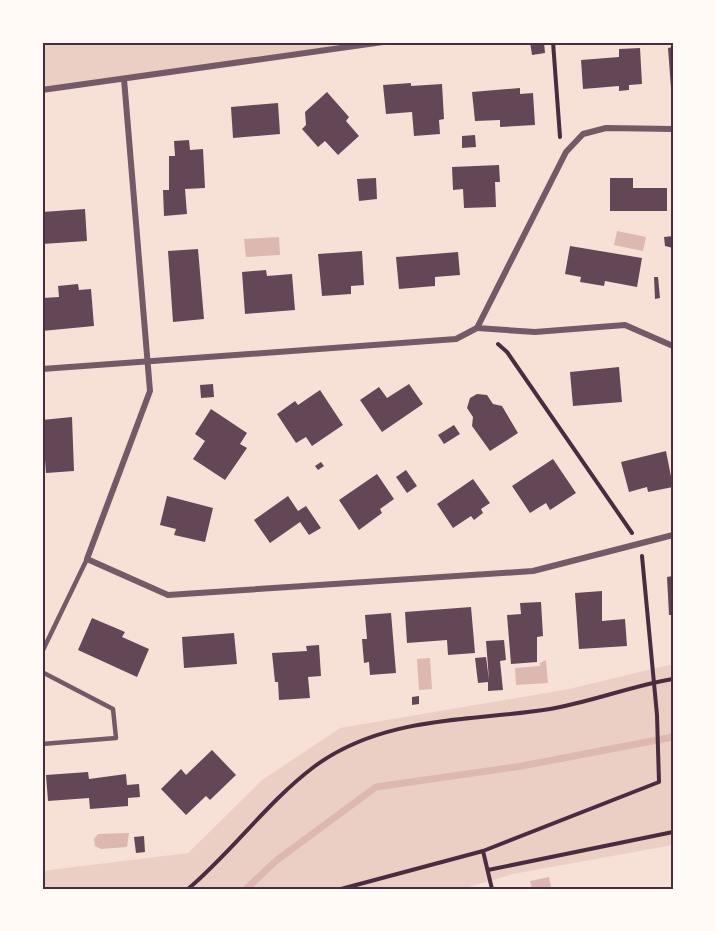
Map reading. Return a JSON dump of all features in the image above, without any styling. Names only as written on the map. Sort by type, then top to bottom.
[{"type":"street","points":[[42,90],[383,42]]},
{"type":"street","points":[[124,79],[150,391],[87,559],[168,595],[533,571],[673,535]]},
{"type":"street","points":[[477,328],[566,152],[584,134],[606,128],[673,129]]},
{"type":"street","points":[[42,369],[456,339],[477,328],[535,332],[625,325],[673,346]]},
{"type":"lane","points":[[42,652],[87,559]]},
{"type":"lane","points":[[42,672],[113,709],[116,738],[42,744]]},
{"type":"path","points":[[553,42],[559,135],[566,152]]},
{"type":"path","points":[[341,889],[483,851],[659,782],[657,715],[652,683],[640,544],[507,352],[477,328]]},
{"type":"path","points":[[188,889],[219,862],[285,791],[316,766],[353,744],[391,729],[451,719],[548,709],[673,679]]},
{"type":"path","points":[[488,870],[673,832]]},
{"type":"path","points":[[483,851],[492,889]]},
{"type":"path","points":[[42,879],[42,889]]},
{"type":"shaded area","points":[[42,42],[383,42],[42,90]]},
{"type":"shaded area","points":[[617,231],[646,237],[643,251],[614,245]]},
{"type":"shaded area","points":[[279,237],[280,255],[246,257],[244,239]]},
{"type":"shaded area","points":[[430,658],[432,689],[419,690],[417,659]]},
{"type":"shaded area","points":[[546,660],[548,683],[516,685],[515,668],[540,666],[540,663]]},
{"type":"shaded area","points":[[673,664],[673,845],[513,874],[462,889],[42,889],[42,871],[188,853],[262,780],[340,728],[569,689]]},
{"type":"shaded area","points":[[129,833],[127,847],[101,849],[95,846],[94,839],[98,834]]},
{"type":"shaded area","points":[[549,877],[551,887],[532,889],[530,881]]},
{"type":"building","points":[[530,42],[544,42],[545,53],[532,55]]},
{"type":"building","points":[[673,47],[673,88],[671,88],[668,48]]},
{"type":"building","points":[[640,48],[642,84],[629,85],[629,90],[619,91],[619,86],[583,89],[581,60],[619,57],[619,49]]},
{"type":"building","points":[[411,83],[411,86],[442,84],[444,119],[439,120],[440,134],[414,136],[412,112],[386,114],[383,85]]},
{"type":"building","points":[[520,88],[520,94],[533,93],[535,125],[500,127],[500,120],[475,121],[472,92]]},
{"type":"building","points":[[327,92],[349,117],[346,121],[359,136],[338,155],[325,141],[318,147],[302,129],[306,125],[305,112]]},
{"type":"building","points":[[278,103],[280,134],[233,138],[231,107]]},
{"type":"building","points":[[475,135],[476,147],[462,148],[462,136]]},
{"type":"building","points":[[189,140],[190,150],[203,149],[205,188],[185,189],[187,214],[164,216],[163,190],[169,190],[169,156],[175,156],[174,141]]},
{"type":"building","points":[[499,165],[500,182],[495,182],[496,207],[464,208],[463,189],[453,190],[452,167]]},
{"type":"building","points":[[376,178],[377,199],[359,201],[357,179]]},
{"type":"building","points":[[610,178],[633,178],[633,188],[667,188],[667,211],[610,211]]},
{"type":"building","points":[[85,209],[87,241],[42,244],[42,212]]},
{"type":"building","points":[[673,236],[673,248],[665,246],[664,237]]},
{"type":"building","points":[[570,246],[642,258],[637,287],[605,281],[604,286],[580,282],[581,277],[565,274]]},
{"type":"building","points":[[198,249],[204,319],[173,322],[168,251]]},
{"type":"building","points":[[362,251],[364,285],[351,286],[351,294],[322,296],[318,254]]},
{"type":"building","points":[[458,252],[460,275],[435,277],[435,286],[399,289],[396,257]]},
{"type":"building","points":[[266,270],[267,276],[292,274],[295,310],[245,314],[242,272]]},
{"type":"building","points":[[654,277],[658,277],[660,298],[655,299]]},
{"type":"building","points":[[78,284],[79,290],[91,289],[94,326],[42,331],[42,298],[59,297],[58,286]]},
{"type":"building","points":[[619,367],[622,402],[573,406],[570,372]]},
{"type":"building","points":[[213,384],[214,397],[201,398],[200,385]]},
{"type":"building","points":[[409,384],[423,404],[382,432],[360,400],[379,387],[387,398]]},
{"type":"building","points":[[320,390],[343,425],[312,446],[306,437],[296,443],[277,414],[295,401],[298,405]]},
{"type":"building","points":[[477,394],[487,395],[493,404],[502,406],[518,433],[490,451],[472,426],[473,417],[467,408],[470,398]]},
{"type":"building","points":[[211,409],[247,433],[240,444],[247,448],[225,480],[193,459],[205,441],[195,434]]},
{"type":"building","points":[[72,417],[74,471],[46,473],[42,420]]},
{"type":"building","points":[[454,425],[460,434],[444,444],[438,435]]},
{"type":"building","points":[[666,451],[673,487],[648,492],[647,487],[629,492],[621,462]]},
{"type":"building","points":[[553,459],[576,493],[550,510],[546,503],[530,513],[512,486]]},
{"type":"building","points":[[321,462],[324,466],[318,470],[315,466]]},
{"type":"building","points":[[406,470],[417,486],[407,493],[396,477]]},
{"type":"building","points":[[377,474],[394,499],[380,509],[382,513],[359,530],[339,500]]},
{"type":"building","points":[[473,479],[490,503],[481,509],[483,513],[474,520],[471,516],[453,528],[437,504]]},
{"type":"building","points":[[167,496],[213,508],[205,542],[174,535],[176,529],[160,525]]},
{"type":"building","points":[[288,496],[298,511],[306,506],[321,528],[309,535],[300,522],[270,543],[254,520]]},
{"type":"building","points":[[673,576],[673,615],[669,615],[667,577]]},
{"type":"building","points":[[602,591],[602,621],[625,619],[627,646],[579,649],[575,593]]},
{"type":"building","points":[[541,602],[543,636],[537,637],[537,662],[511,664],[507,615],[521,614],[520,603]]},
{"type":"building","points":[[471,607],[475,653],[448,655],[447,640],[407,643],[405,612]]},
{"type":"building","points":[[391,613],[396,673],[370,675],[369,662],[364,663],[362,639],[367,639],[365,615]]},
{"type":"building","points":[[92,618],[125,632],[122,637],[149,649],[137,677],[78,650]]},
{"type":"building","points":[[234,633],[237,664],[184,668],[182,637]]},
{"type":"building","points":[[504,640],[506,660],[500,661],[503,690],[488,691],[488,682],[478,683],[475,658],[486,657],[489,680],[486,641]]},
{"type":"building","points":[[319,645],[321,676],[308,677],[310,698],[279,700],[272,653],[307,651],[306,646]]},
{"type":"building","points":[[419,696],[419,704],[412,705],[412,697]]},
{"type":"building","points":[[212,750],[236,775],[210,800],[206,796],[186,815],[161,789],[181,769],[186,775]]},
{"type":"building","points":[[88,772],[89,779],[126,774],[127,785],[139,784],[140,797],[128,798],[128,806],[90,809],[89,798],[48,801],[46,775]]},
{"type":"building","points":[[144,836],[145,852],[136,853],[134,837]]},
{"type":"waterway","points":[[246,889],[277,860],[376,787],[522,766],[673,737]]}]
